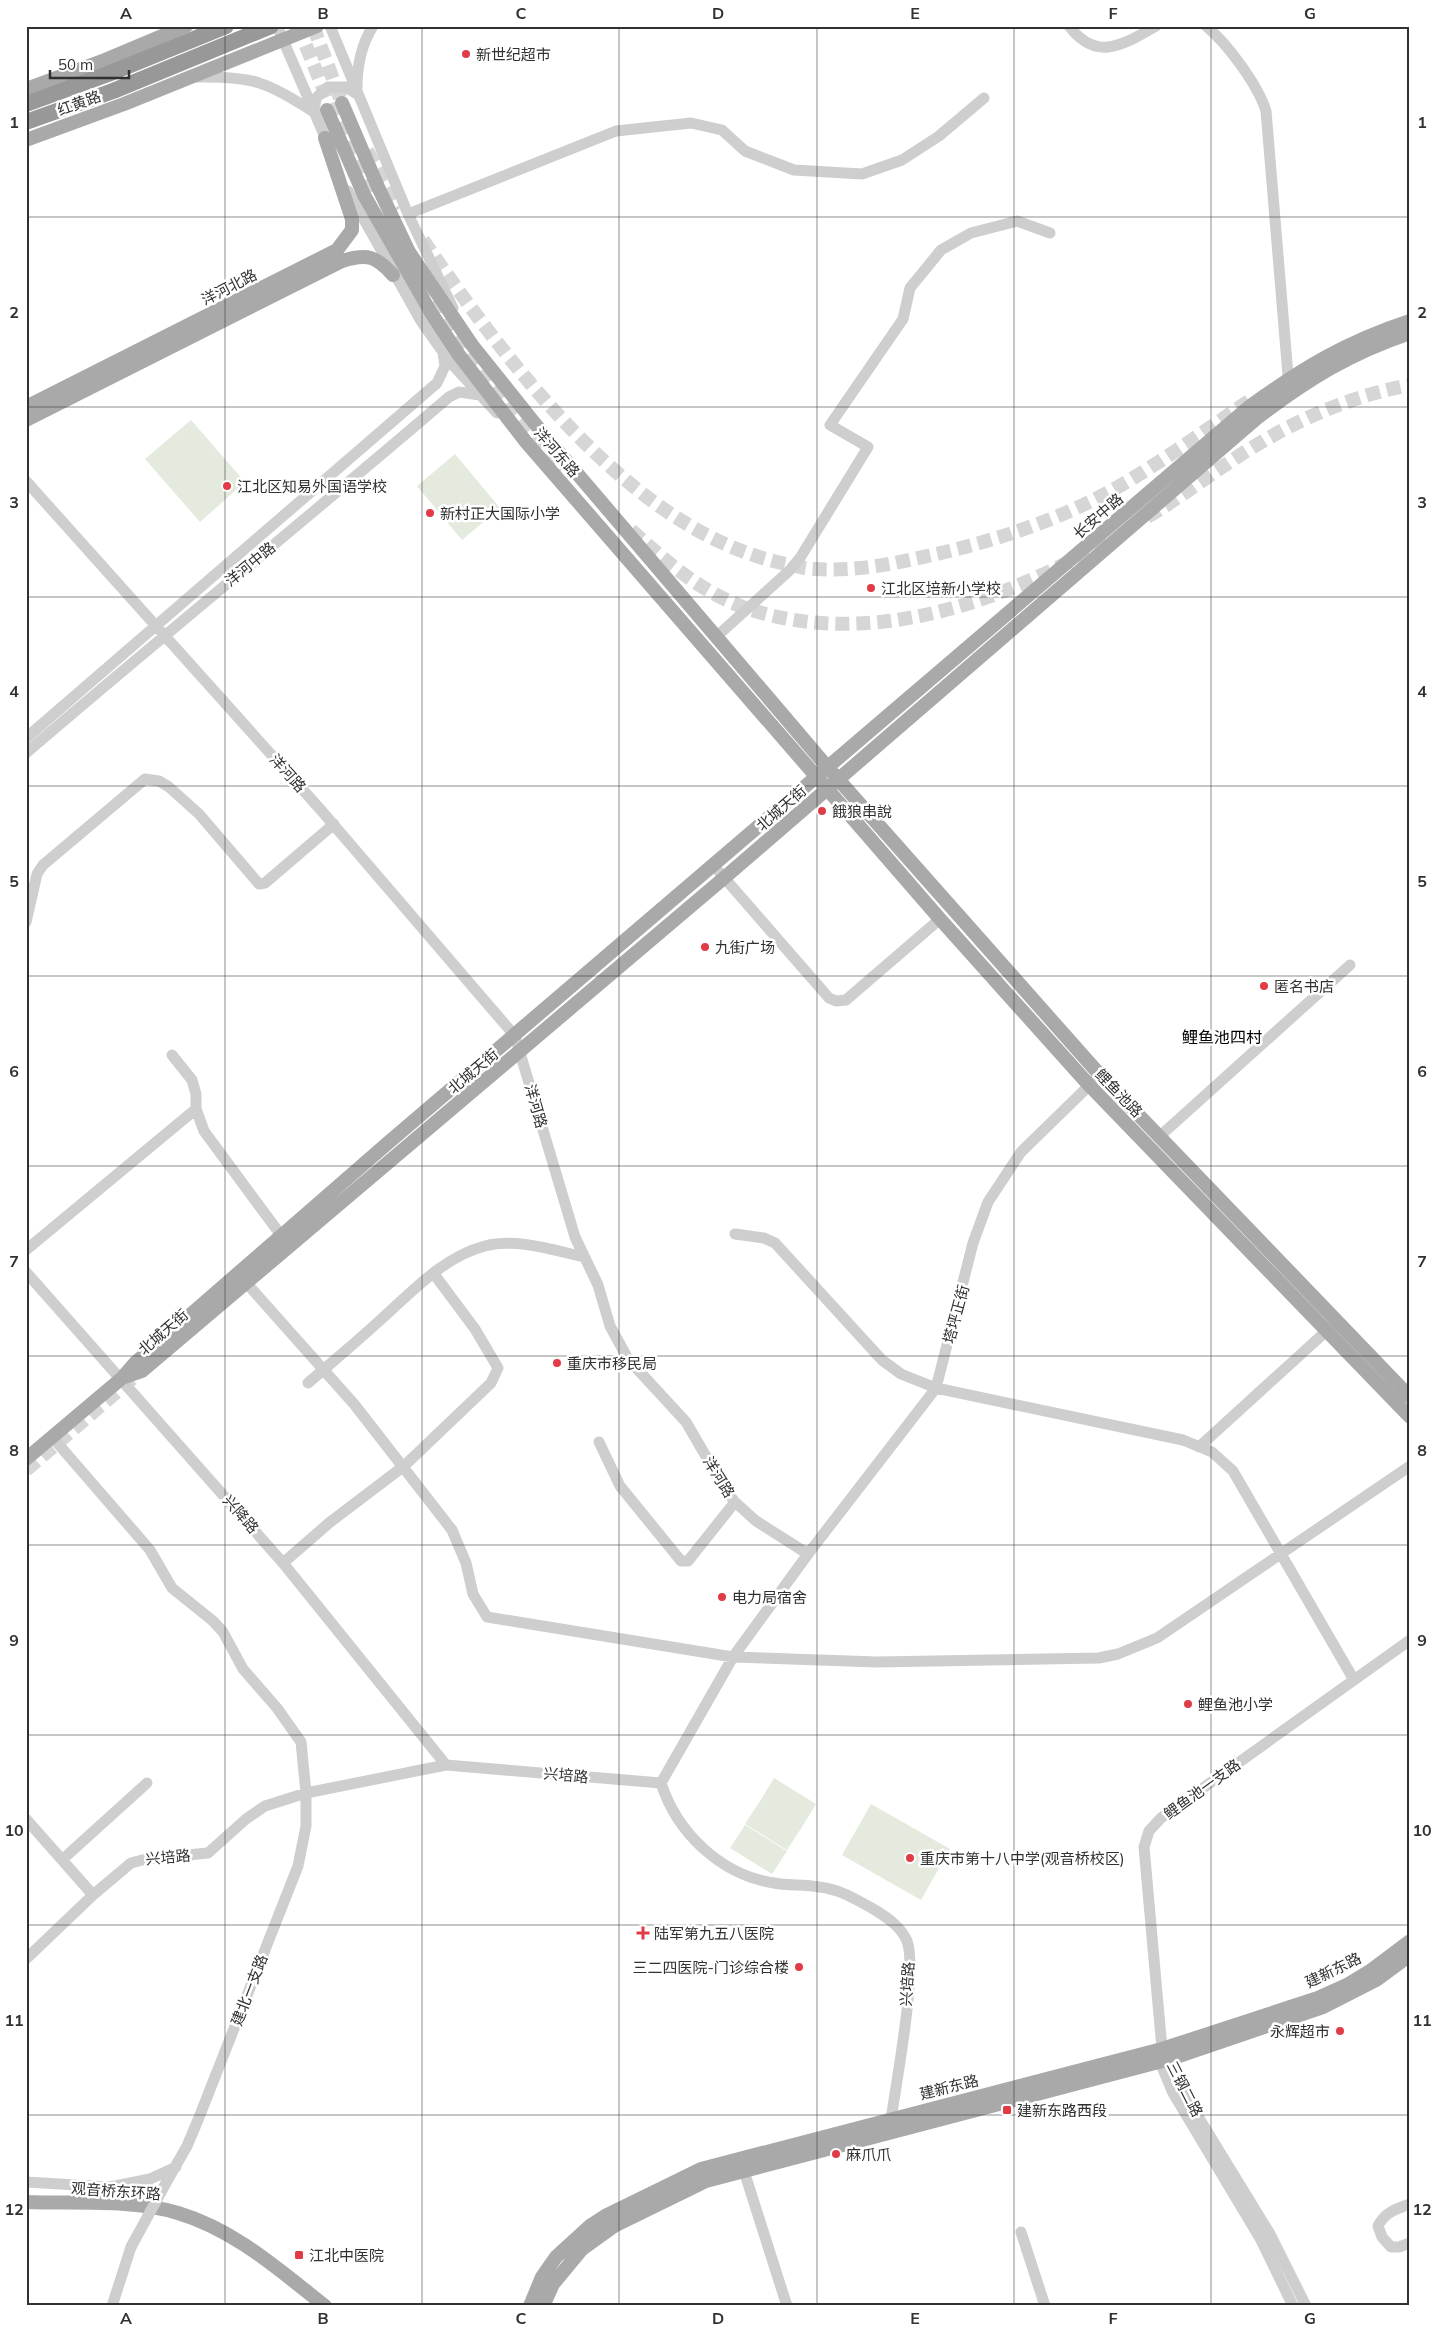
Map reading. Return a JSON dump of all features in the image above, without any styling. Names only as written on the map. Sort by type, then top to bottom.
[{"type":"highway","name":"红黄路","points":[[26,104],[108,74],[226,26]]},
{"type":"highway","name":"红黄路","points":[[26,122],[114,91],[271,26]]},
{"type":"main road","points":[[26,89],[186,26]]},
{"type":"main road","points":[[26,140],[193,77],[317,26]]},
{"type":"main road","points":[[172,30],[198,34],[205,44],[207,55],[204,64],[193,77]]},
{"type":"main road","name":"洋河东路","points":[[342,103],[378,187],[409,252],[472,345],[540,430],[829,769]]},
{"type":"main road","name":"洋河东路","points":[[320,111],[364,195],[431,313],[459,355],[526,442],[818,778]]},
{"type":"main road","name":"洋河北路","points":[[26,407],[337,250],[352,230],[352,219],[325,138]]},
{"type":"main road","name":"洋河北路","points":[[26,420],[342,260],[365,256],[382,262],[393,275]]},
{"type":"main road","name":"长安中路","points":[[829,769],[1249,407],[1288,379],[1356,340],[1410,321]]},
{"type":"main road","name":"长安中路","points":[[838,779],[1189,476],[1290,393],[1344,359],[1379,343],[1410,333]]},
{"type":"main road","name":"北城天街","points":[[26,1459],[122,1378],[142,1371],[242,1278],[515,1036],[829,769]]},
{"type":"main road","name":"鲤鱼池路","points":[[829,769],[1100,1075],[1338,1320],[1410,1397]]},
{"type":"main road","name":"鲤鱼池路","points":[[818,778],[940,919],[1089,1085],[1410,1417]]},
{"type":"main road","name":"北城天街","points":[[285,1241],[520,1052],[838,779]]},
{"type":"main road","name":"建新东路","points":[[1164,2056],[1318,1998],[1347,1985],[1370,1971],[1410,1941]]},
{"type":"main road","name":"建新东路","points":[[530,2306],[542,2276],[556,2257],[590,2226],[701,2169],[890,2125],[1164,2056],[1323,2008],[1376,1980],[1410,1955]]},
{"type":"main road","name":"建新东路","points":[[543,2306],[553,2284],[566,2266],[598,2237],[614,2226],[706,2181],[890,2125]]},
{"type":"main road","name":"观音桥东环路","points":[[26,2202],[133,2206],[177,2213],[212,2226],[250,2247],[325,2306]]},
{"type":"street","points":[[277,26],[320,111]]},
{"type":"street","points":[[330,26],[408,214],[472,345]]},
{"type":"street","points":[[357,94],[357,66],[362,49],[373,26]]},
{"type":"street","points":[[1069,26],[1082,40],[1100,47],[1111,48],[1122,45],[1156,26]]},
{"type":"street","points":[[1206,26],[1253,80],[1261,95],[1266,111],[1290,393]]},
{"type":"street","points":[[193,77],[232,76],[249,78],[281,91],[320,111]]},
{"type":"street","points":[[357,94],[346,87],[328,86],[316,98],[325,138],[352,199],[393,275],[443,353],[480,395],[526,442]]},
{"type":"street","points":[[408,214],[616,131],[691,123],[722,130],[744,150],[794,170],[862,174],[902,160],[939,136],[984,98]]},
{"type":"street","points":[[716,637],[789,571],[800,558],[868,447],[830,425],[903,318],[910,288],[941,250],[971,233],[1017,221],[1050,233]]},
{"type":"street","name":"洋河中路","points":[[26,753],[436,383],[445,366],[443,353]]},
{"type":"street","name":"洋河中路","points":[[26,738],[311,514],[449,397],[459,392],[480,395]]},
{"type":"street","name":"洋河路","points":[[26,481],[334,824],[515,1036],[553,1166],[584,1257],[598,1285],[610,1326],[628,1359],[686,1422],[724,1489],[735,1502],[756,1521],[808,1554]]},
{"type":"street","points":[[26,922],[37,874],[43,865],[145,779],[159,781],[170,787],[192,810],[199,814],[259,884],[265,883],[334,824]]},
{"type":"street","points":[[714,866],[829,998],[836,1001],[846,1000],[940,919]]},
{"type":"street","points":[[1160,1136],[1350,964]]},
{"type":"street","points":[[172,1055],[192,1080],[196,1094],[196,1108],[204,1131],[285,1241]]},
{"type":"street","name":"塔坪正街","points":[[808,1554],[936,1388],[973,1243],[988,1202],[1021,1152],[1100,1075]]},
{"type":"street","points":[[26,1250],[196,1108]]},
{"type":"street","points":[[734,1234],[764,1238],[775,1243],[882,1360],[901,1374],[936,1388],[1183,1440],[1212,1452],[1232,1471],[1354,1680]]},
{"type":"street","points":[[308,1384],[451,1261],[486,1246],[512,1244],[532,1246],[584,1257]]},
{"type":"street","name":"兴降路","points":[[26,1272],[122,1378],[283,1563],[446,1765]]},
{"type":"street","points":[[283,1563],[329,1523],[404,1466],[491,1384],[498,1368],[475,1329],[434,1274]]},
{"type":"street","points":[[242,1278],[324,1370],[404,1466],[452,1530],[466,1563],[473,1594],[487,1617],[733,1657],[877,1662],[1099,1658],[1118,1654],[1158,1638],[1410,1466]]},
{"type":"street","points":[[1199,1447],[1338,1320]]},
{"type":"street","name":"建北一支路","points":[[53,1438],[150,1550],[172,1588],[213,1621],[223,1632],[243,1669],[296,1733],[303,1748],[306,1826],[298,1866],[198,2120],[176,2166],[132,2247],[112,2306]]},
{"type":"street","points":[[599,1442],[620,1486],[681,1562],[688,1561],[735,1502]]},
{"type":"street","points":[[661,1782],[733,1657],[808,1554]]},
{"type":"street","name":"鲤鱼池一支路","points":[[1164,2056],[1143,1855],[1149,1831],[1161,1818],[1410,1640]]},
{"type":"street","name":"兴培路","points":[[26,1959],[92,1895],[132,1863],[146,1858],[208,1852],[259,1809],[306,1793],[446,1765],[661,1782],[668,1804],[679,1822],[694,1839],[732,1870],[753,1879],[775,1884],[836,1890],[890,1919],[900,1930],[907,1942],[910,1973],[890,2125]]},
{"type":"street","points":[[62,1858],[146,1783]]},
{"type":"street","points":[[26,1819],[62,1858],[92,1895]]},
{"type":"street","points":[[26,1837],[35,1828]]},
{"type":"street","name":"三钢二路","points":[[1164,2056],[1173,2093],[1261,2240],[1293,2306]]},
{"type":"street","name":"三钢二路","points":[[1164,2056],[1270,2234],[1306,2306]]},
{"type":"street","points":[[26,2182],[117,2186],[150,2180],[176,2166]]},
{"type":"street","points":[[744,2171],[787,2306]]},
{"type":"street","points":[[1410,2204],[1383,2216],[1378,2226],[1382,2237],[1391,2247],[1400,2247],[1410,2243]]},
{"type":"street","points":[[1021,2232],[1045,2306]]},
{"type":"shaded area","points":[[191,420],[245,482],[200,522],[145,459]]},
{"type":"shaded area","points":[[455,454],[500,508],[462,540],[417,486]]},
{"type":"shaded area","points":[[774,1778],[816,1804],[802,1827],[760,1801]]},
{"type":"shaded area","points":[[760,1801],[802,1827],[787,1850],[745,1824]]},
{"type":"shaded area","points":[[871,1804],[950,1849],[921,1900],[842,1855]]},
{"type":"shaded area","points":[[745,1825],[787,1851],[772,1874],[730,1848]]},
{"type":"tunnel","points":[[298,26],[331,108],[376,196]]},
{"type":"tunnel","points":[[313,26],[342,103]]},
{"type":"tunnel","points":[[367,151],[402,207]]},
{"type":"tunnel","points":[[423,240],[494,338],[534,388],[578,436],[625,480],[676,517],[729,546],[801,567],[832,570],[897,563],[967,546],[1034,526],[1077,508],[1118,487],[1168,456],[1249,401]]},
{"type":"tunnel","points":[[423,283],[449,325],[510,408],[564,468]]},
{"type":"tunnel","points":[[1147,517],[1237,457],[1287,428],[1347,402],[1389,389],[1410,385]]},
{"type":"tunnel","points":[[631,530],[684,574],[712,593],[727,600],[743,607],[790,619],[838,624],[886,621],[934,613],[980,600],[1026,582],[1112,538]]},
{"type":"tunnel","points":[[26,1470],[134,1377]]},
{"type":"place","name":"新世纪超市","points":[[466,54]]},
{"type":"place","name":"江北区知易外国语学校","points":[[227,486]]},
{"type":"place","name":"新村正大国际小学","points":[[430,513]]},
{"type":"place","name":"江北区培新小学校","points":[[871,588]]},
{"type":"place","name":"餓狼串說","points":[[822,811]]},
{"type":"place","name":"九街广场","points":[[705,947]]},
{"type":"place","name":"匿名书店","points":[[1264,986]]},
{"type":"place","name":"重庆市移民局","points":[[557,1363]]},
{"type":"place","name":"电力局宿舍","points":[[722,1597]]},
{"type":"place","name":"鲤鱼池小学","points":[[1188,1704]]},
{"type":"place","name":"重庆市第十八中学(观音桥校区)","points":[[910,1858]]},
{"type":"place","name":"陆军第九五八医院","points":[[643,1933]]},
{"type":"place","name":"三二四医院-门诊综合楼","points":[[799,1967]]},
{"type":"place","name":"永辉超市","points":[[1340,2031]]},
{"type":"place","name":"建新东路西段","points":[[1007,2110]]},
{"type":"place","name":"麻爪爪","points":[[836,2154]]},
{"type":"place","name":"江北中医院","points":[[299,2255]]},
{"type":"district","name":"鲤鱼池四村","points":[[1222,1037]]}]
